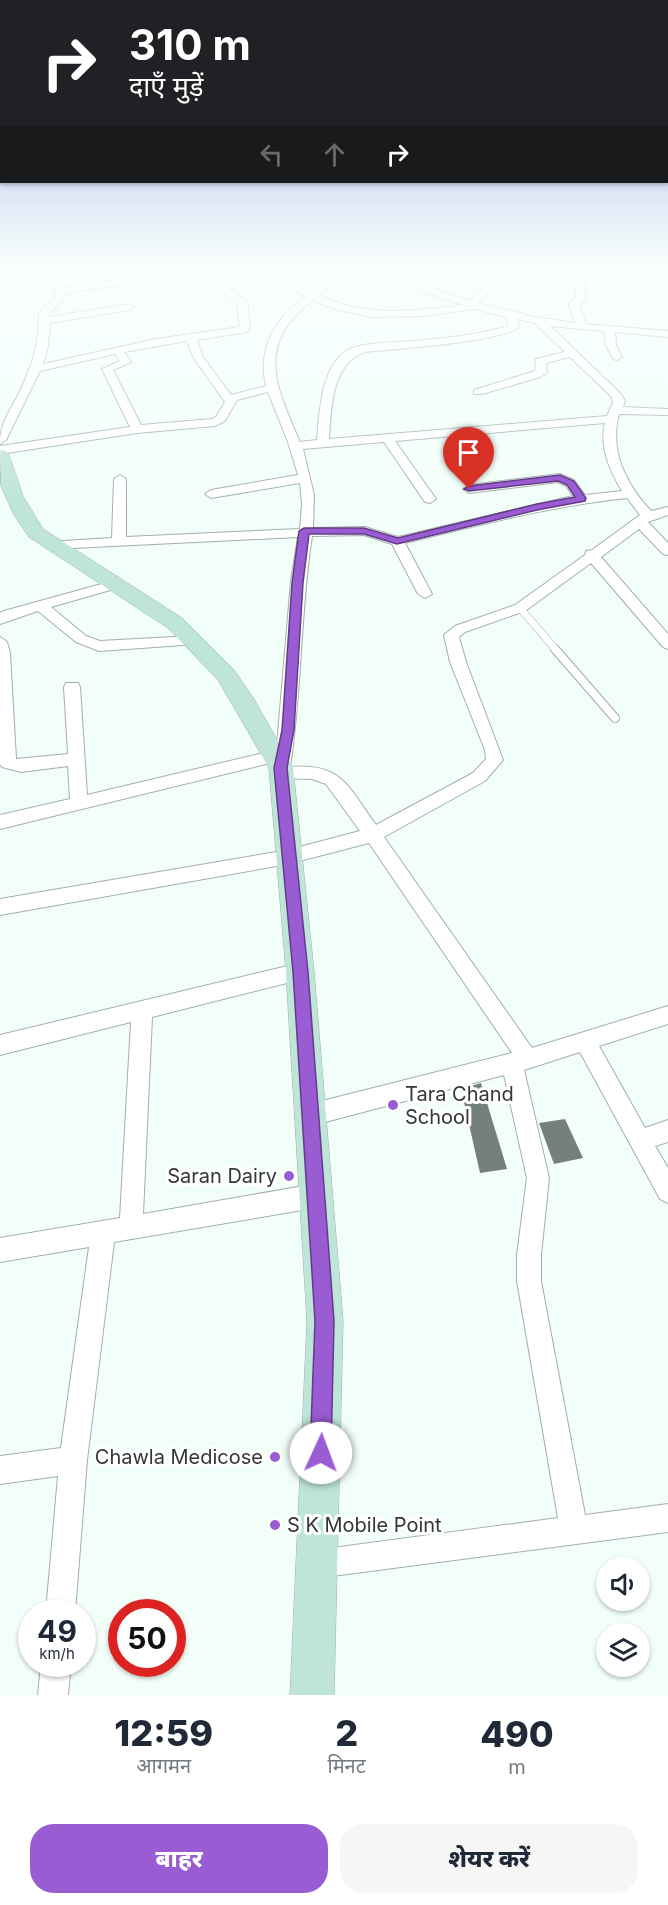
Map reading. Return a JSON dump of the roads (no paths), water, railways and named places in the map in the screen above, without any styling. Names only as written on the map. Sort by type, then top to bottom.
[{"type":"main road","points":[[0,455],[11,493],[23,517],[36,533],[175,623],[226,675],[279,766],[300,972],[325,1321],[312,1695]]},
{"type":"street","points":[[0,440],[35,369],[43,345]]},
{"type":"street","points":[[35,369],[146,345]]},
{"type":"street","points":[[193,345],[198,357],[230,401]]},
{"type":"street","points":[[271,345],[268,365],[273,387],[295,446],[308,497],[297,583],[288,730],[279,766]]},
{"type":"street","points":[[323,443],[326,400],[333,380],[349,354],[363,349],[400,345]]},
{"type":"street","points":[[565,345],[617,396],[619,401],[609,444],[611,453],[643,518],[668,551]]},
{"type":"street","points":[[611,345],[617,357]]},
{"type":"street","points":[[118,351],[126,362],[107,369],[137,429]]},
{"type":"street","points":[[478,392],[537,375],[541,373],[540,361],[573,353]]},
{"type":"street","points":[[0,450],[137,429],[215,422],[221,419],[230,401],[239,396],[273,387]]},
{"type":"street","points":[[295,446],[614,415],[668,412]]},
{"type":"street","points":[[387,438],[430,500]]},
{"type":"street","points":[[211,494],[304,478]]},
{"type":"street","points":[[469,489],[560,478],[570,483],[581,498]]},
{"type":"street","points":[[119,541],[120,479]]},
{"type":"street","points":[[52,545],[304,531],[364,531],[397,541],[581,498],[630,494]]},
{"type":"street","points":[[0,907],[288,857],[373,835],[479,777],[495,760],[458,662],[451,635],[459,629],[520,608],[643,518],[668,511]]},
{"type":"street","points":[[397,541],[425,594]]},
{"type":"street","points":[[591,554],[668,644]]},
{"type":"street","points":[[0,619],[40,605],[116,584]]},
{"type":"street","points":[[40,605],[81,639],[99,646],[192,640]]},
{"type":"street","points":[[0,653],[8,763],[21,766],[76,759]]},
{"type":"street","points":[[72,687],[79,803]]},
{"type":"street","points":[[0,822],[79,803],[279,766],[331,777],[373,835],[520,1061],[538,1178],[538,1196],[527,1260],[529,1281],[574,1531]]},
{"type":"street","points":[[0,1045],[300,972]]},
{"type":"street","points":[[131,1227],[141,1012]]},
{"type":"street","points":[[310,1115],[520,1061],[668,1015]]},
{"type":"street","points":[[585,1041],[668,1191]]},
{"type":"street","points":[[640,1140],[668,1131]]},
{"type":"street","points":[[0,1250],[315,1196]]},
{"type":"street","points":[[61,1599],[74,1460],[103,1232]]},
{"type":"street","points":[[0,1470],[74,1460]]},
{"type":"street","points":[[317,1564],[668,1518]]},
{"type":"street","points":[[53,1695],[55,1677]]},
{"type":"lane","points":[[520,608],[615,718]]},
{"type":"place","name":"Tara Chand School","points":[[393,1105]]},
{"type":"place","name":"Saran Dairy","points":[[289,1176]]},
{"type":"place","name":"Chawla Medicose","points":[[275,1457]]},
{"type":"place","name":"S K Mobile Point","points":[[275,1525]]}]
